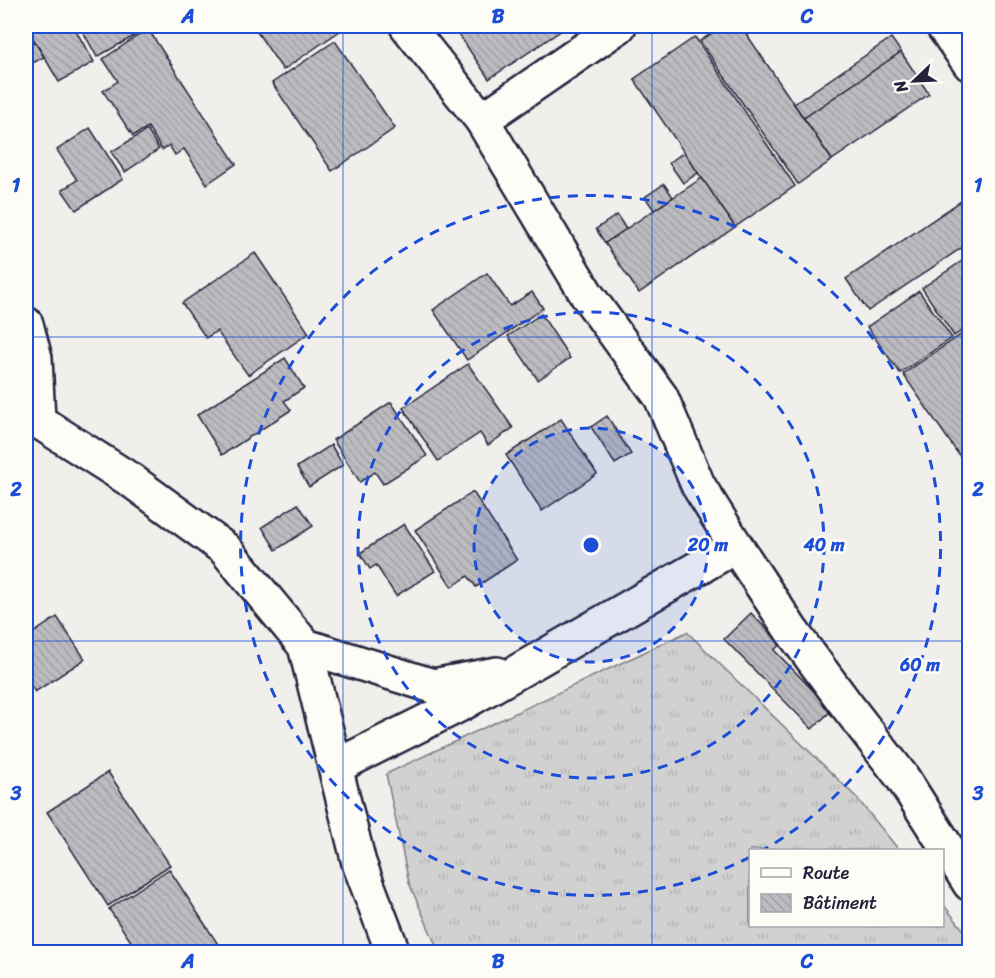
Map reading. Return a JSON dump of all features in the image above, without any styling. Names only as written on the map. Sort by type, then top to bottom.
[{"type":"street","points":[[407,26],[482,120],[587,295],[661,397],[698,485],[736,546],[791,630],[902,777],[969,884]]},
{"type":"street","points":[[482,120],[619,26]]},
{"type":"street","points":[[943,26],[969,64]]},
{"type":"street","points":[[26,324],[35,358],[32,426],[132,481],[225,549],[305,646],[359,863],[393,952]]},
{"type":"street","points":[[335,767],[463,703],[736,546]]},
{"type":"street","points":[[305,646],[433,686],[523,669]]},
{"type":"green space","points":[[687,632],[856,797],[898,849],[749,849],[749,927],[944,927],[944,905],[969,937],[969,952],[439,952],[409,883],[386,774]]},
{"type":"building","points":[[26,26],[73,26],[94,62],[59,82]]},
{"type":"building","points":[[80,26],[149,26],[150,27],[97,57]]},
{"type":"building","points":[[253,26],[347,26],[283,70]]},
{"type":"building","points":[[453,26],[568,26],[489,79]]},
{"type":"building","points":[[723,26],[741,26],[832,160],[798,184],[700,41]]},
{"type":"building","points":[[148,29],[236,164],[207,184],[184,149],[175,155],[169,145],[162,150],[148,127],[133,136],[103,91],[118,81],[103,59]]},
{"type":"building","points":[[695,37],[795,186],[735,227],[634,79]]},
{"type":"building","points":[[891,38],[901,52],[804,118],[794,104]]},
{"type":"building","points":[[335,41],[395,128],[332,171],[272,83]]},
{"type":"building","points":[[35,42],[44,57],[29,65],[26,58],[26,47]]},
{"type":"building","points":[[901,52],[929,94],[832,160],[804,118]]},
{"type":"building","points":[[90,128],[123,179],[76,210],[62,190],[77,180],[57,150]]},
{"type":"building","points":[[147,130],[159,149],[125,172],[111,152]]},
{"type":"building","points":[[684,152],[698,173],[683,183],[669,163]]},
{"type":"building","points":[[702,178],[735,227],[639,293],[605,243]]},
{"type":"building","points":[[664,184],[673,197],[654,210],[645,197]]},
{"type":"building","points":[[970,195],[970,242],[868,311],[846,279]]},
{"type":"building","points":[[617,215],[626,229],[605,243],[596,229]]},
{"type":"building","points":[[255,253],[309,333],[248,375],[217,331],[206,338],[182,303]]},
{"type":"building","points":[[968,257],[970,260],[970,325],[954,336],[922,288]]},
{"type":"building","points":[[487,273],[510,306],[532,292],[543,308],[467,360],[433,310]]},
{"type":"building","points":[[919,291],[952,338],[900,373],[867,327]]},
{"type":"building","points":[[541,314],[570,358],[538,380],[508,336]]},
{"type":"building","points":[[965,332],[970,338],[970,452],[961,458],[903,374]]},
{"type":"building","points":[[285,358],[304,388],[284,401],[291,410],[222,455],[197,415]]},
{"type":"building","points":[[468,364],[513,428],[488,445],[480,433],[438,461],[403,408]]},
{"type":"building","points":[[391,402],[427,456],[383,484],[375,472],[360,482],[333,440]]},
{"type":"building","points":[[607,416],[631,454],[615,464],[591,427]]},
{"type":"building","points":[[561,419],[597,474],[542,511],[506,455]]},
{"type":"building","points":[[331,445],[343,465],[309,487],[297,467]]},
{"type":"building","points":[[473,492],[517,560],[476,587],[468,576],[452,587],[415,530]]},
{"type":"building","points":[[298,504],[313,526],[276,550],[262,527]]},
{"type":"building","points":[[404,524],[435,571],[396,596],[376,565],[370,569],[360,553]]},
{"type":"building","points":[[751,613],[781,644],[774,650],[832,710],[812,729],[724,639]]},
{"type":"building","points":[[57,617],[85,659],[35,692],[26,677],[26,638]]},
{"type":"building","points":[[108,772],[170,865],[108,906],[47,812]]},
{"type":"building","points":[[169,869],[223,952],[138,952],[109,909]]}]
